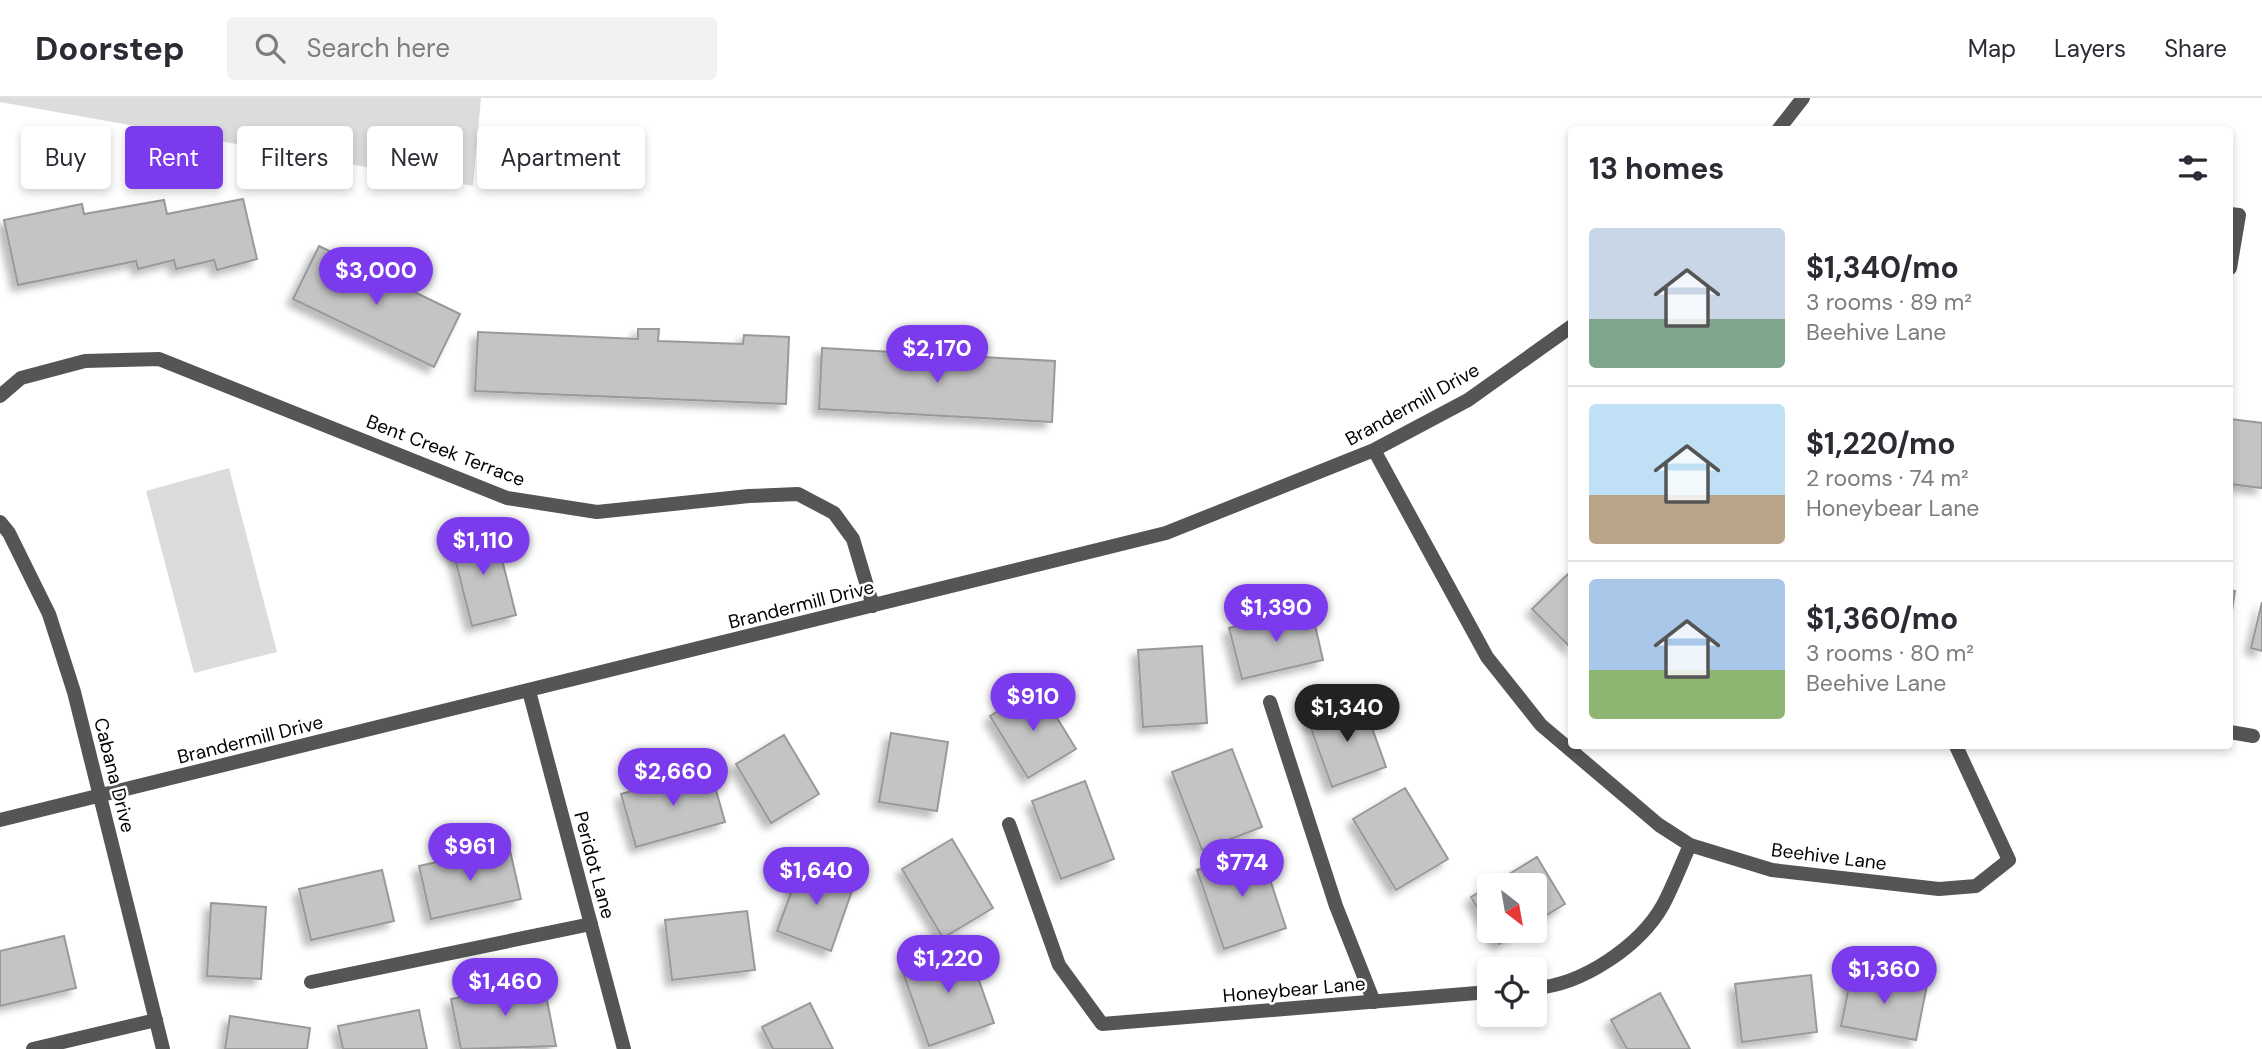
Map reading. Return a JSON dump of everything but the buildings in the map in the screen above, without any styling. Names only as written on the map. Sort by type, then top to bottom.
[{"type":"street","points":[[1781,126],[1803,98]]},
{"type":"street","points":[[2233,214],[2239,215],[2233,250]]},
{"type":"street","name":"Brandermill Drive","points":[[0,820],[1166,533],[1374,450],[1468,400],[1568,329]]},
{"type":"street","name":"Bent Creek Terrace","points":[[0,396],[21,378],[85,361],[159,359],[507,498],[597,512],[749,496],[798,494],[834,513],[853,539],[873,606]]},
{"type":"street","name":"Beehive Lane","points":[[1374,450],[1495,667],[1541,725],[1568,748]]},
{"type":"street","name":"Cabana Drive","points":[[0,522],[9,533],[49,614],[74,692],[163,1049]]},
{"type":"street","name":"Peridot Lane","points":[[529,691],[624,1049]]},
{"type":"street","points":[[1270,702],[1336,906],[1374,1002]]},
{"type":"street","points":[[2233,733],[2253,736]]},
{"type":"street","name":"Beehive Lane","points":[[1569,749],[1659,825],[1690,845],[1772,870],[1939,889],[1976,886],[2009,860],[1957,749]]},
{"type":"street","name":"Honeybear Lane","points":[[1009,824],[1059,965],[1102,1024],[1477,993]]},
{"type":"street","points":[[1547,987],[1594,971],[1628,945],[1662,907],[1690,845]]},
{"type":"street","points":[[311,982],[591,924]]},
{"type":"street","points":[[33,1049],[156,1020]]},
{"type":"shaded area","points":[[0,98],[481,98],[473,186],[463,184],[463,126],[367,126],[367,167],[353,165],[353,126],[237,126],[237,144],[223,142],[223,126],[135,126],[0,102]]},
{"type":"shaded area","points":[[229,468],[277,652],[194,673],[146,491]]}]
